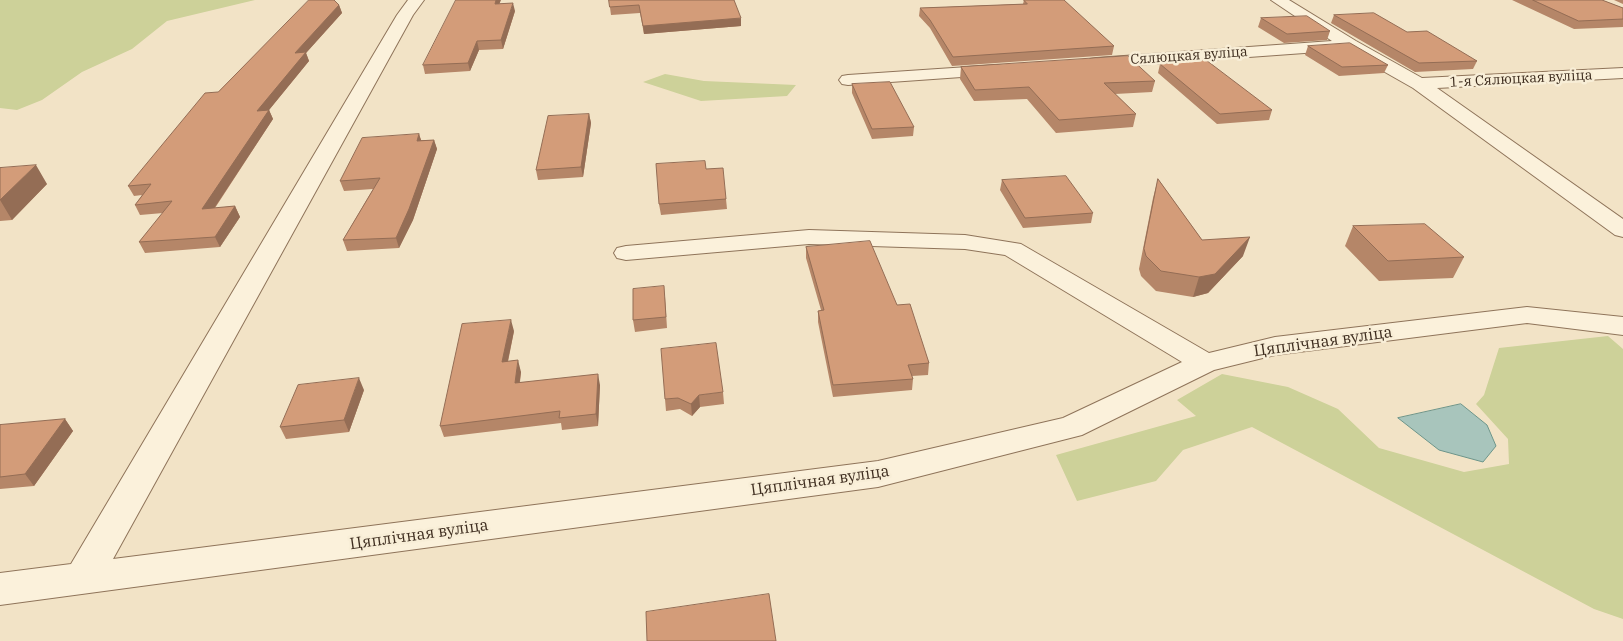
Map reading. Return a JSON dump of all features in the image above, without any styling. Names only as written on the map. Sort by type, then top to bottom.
[{"type":"street","points":[[82,579],[400,24],[416,0]]},
{"type":"street","points":[[1279,0],[1350,45],[1419,84],[1623,230]]},
{"type":"street","name":"Сялюцкая вуліца","points":[[1074,64],[1350,45]]},
{"type":"street","points":[[848,80],[1015,69]]},
{"type":"street","name":"1-я Сялюцкая вуліца","points":[[1419,84],[1623,73]]},
{"type":"street","points":[[626,253],[809,237],[965,242],[1012,249],[1205,364]]},
{"type":"street","name":"Цяплічная вуліца","points":[[0,589],[878,474],[1071,427],[1205,364],[1275,346],[1527,315],[1623,326]]},
{"type":"green space","points":[[0,0],[255,0],[167,21],[132,49],[82,72],[42,100],[17,110],[0,108]]},
{"type":"green space","points":[[665,74],[704,81],[796,85],[787,96],[701,101],[643,82]]},
{"type":"green space","points":[[1608,336],[1623,349],[1623,619],[1594,609],[1252,427],[1183,450],[1156,481],[1077,501],[1056,455],[1196,416],[1177,400],[1222,374],[1288,387],[1338,409],[1379,448],[1464,472],[1509,464],[1508,439],[1476,404],[1484,395],[1499,348]]},
{"type":"water","points":[[1461,404],[1487,425],[1496,446],[1483,462],[1439,450],[1398,418]]},
{"type":"building","points":[[309,0],[334,0],[339,5],[295,53],[306,52],[257,111],[269,110],[202,209],[235,206],[215,237],[139,242],[172,201],[135,205],[151,184],[128,186],[205,93],[218,92]]},
{"type":"building","points":[[456,0],[496,0],[495,4],[513,3],[501,40],[477,41],[468,63],[423,65]]},
{"type":"building","points":[[609,0],[734,0],[741,18],[643,26],[639,5],[610,7]]},
{"type":"building","points":[[1024,0],[1064,0],[1114,46],[953,57],[930,20],[920,8],[1027,4]]},
{"type":"building","points":[[1533,0],[1602,0],[1623,8],[1623,19],[1579,21]]},
{"type":"building","points":[[1374,13],[1407,32],[1427,31],[1477,61],[1419,63],[1334,15]]},
{"type":"building","points":[[1307,16],[1330,31],[1287,34],[1261,18]]},
{"type":"building","points":[[1350,43],[1388,65],[1342,67],[1308,46]]},
{"type":"building","points":[[1128,56],[1155,81],[1104,83],[1136,114],[1059,120],[1029,87],[975,90],[961,67]]},
{"type":"building","points":[[1206,60],[1272,110],[1220,114],[1160,64]]},
{"type":"building","points":[[890,82],[914,127],[872,129],[852,84]]},
{"type":"building","points":[[589,114],[581,167],[536,170],[548,116]]},
{"type":"building","points":[[419,134],[417,141],[434,140],[409,209],[396,238],[343,240],[380,178],[340,181],[362,138]]},
{"type":"building","points":[[705,161],[706,169],[723,168],[726,199],[659,204],[656,164]]},
{"type":"building","points":[[36,165],[0,200],[0,168]]},
{"type":"building","points":[[1066,176],[1093,213],[1025,218],[1002,180]]},
{"type":"building","points":[[1158,179],[1202,240],[1250,237],[1215,274],[1199,277],[1161,271],[1146,256],[1144,249]]},
{"type":"building","points":[[1425,224],[1464,257],[1388,261],[1353,226]]},
{"type":"building","points":[[870,241],[897,305],[910,304],[929,363],[908,365],[913,379],[833,385],[818,311],[824,310],[806,247]]},
{"type":"building","points":[[664,286],[666,317],[633,320],[633,289]]},
{"type":"building","points":[[511,320],[502,362],[518,360],[515,383],[598,374],[596,414],[559,418],[560,411],[440,426],[462,324]]},
{"type":"building","points":[[716,343],[723,392],[699,395],[691,404],[678,398],[665,399],[661,349]]},
{"type":"building","points":[[359,378],[344,420],[280,427],[298,385]]},
{"type":"building","points":[[65,419],[25,474],[0,477],[0,425]]},
{"type":"building","points":[[769,594],[776,641],[647,641],[646,612]]}]
